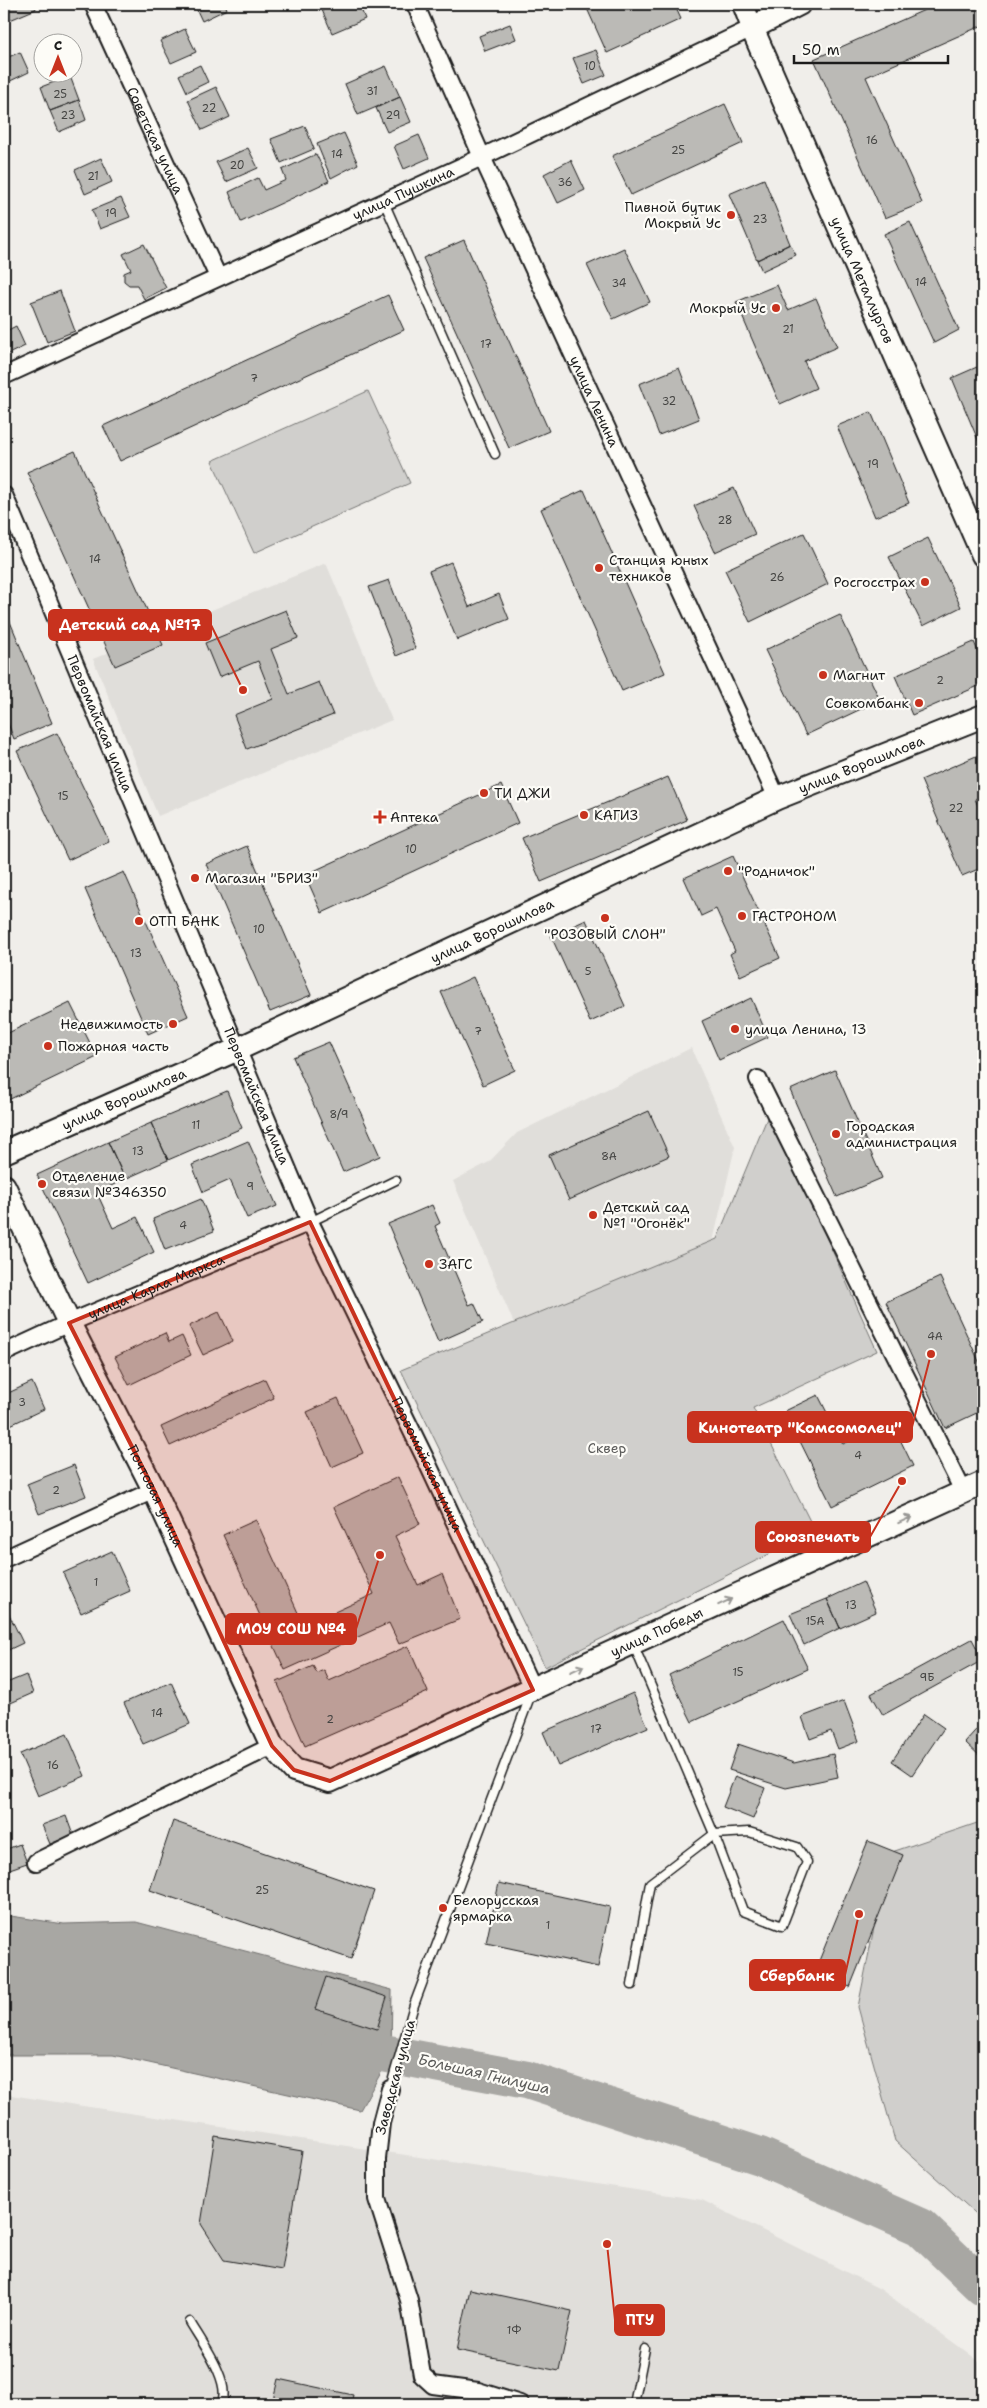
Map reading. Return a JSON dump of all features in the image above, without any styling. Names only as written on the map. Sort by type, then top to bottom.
[{"type":"main road","name":"улица Пушкина","points":[[752,28],[799,4]]},
{"type":"main road","name":"улица Металлургов","points":[[752,28],[976,521],[983,555]]},
{"type":"main road","name":"улица Ворошилова","points":[[4,1152],[238,1049],[777,798],[983,716]]},
{"type":"main road","name":"Почтовая улица","points":[[4,1186],[69,1323],[154,1490],[272,1746],[294,1770],[330,1781]]},
{"type":"main road","name":"улица Победы","points":[[330,1781],[974,1488]]},
{"type":"street","name":"Советская улица","points":[[93,4],[218,278]]},
{"type":"street","name":"улица Ленина","points":[[415,4],[482,157],[777,798]]},
{"type":"street","name":"улица Металлургов","points":[[743,4],[752,28]]},
{"type":"street","name":"улица Пушкина","points":[[4,376],[482,157],[752,28]]},
{"type":"street","name":"Первомайская улица","points":[[4,494],[310,1222],[425,1458],[533,1690]]},
{"type":"street","points":[[758,1079],[974,1488]]},
{"type":"street","name":"улица Карла Маркса","points":[[4,1353],[69,1323],[310,1222]]},
{"type":"street","points":[[4,1559],[154,1490]]},
{"type":"street","points":[[36,1862],[272,1746]]},
{"type":"street","name":"Заводская улица","points":[[390,2089],[381,2123],[376,2160],[377,2199],[409,2300],[422,2375],[433,2385],[477,2398],[520,2404]]},
{"type":"lane","points":[[384,202],[495,454]]},
{"type":"lane","points":[[310,1222],[396,1180]]},
{"type":"lane","points":[[632,1985],[650,1884],[714,1834],[749,1832],[797,1847],[807,1862],[782,1926],[743,1911],[714,1834],[633,1644]]},
{"type":"lane","name":"Заводская улица","points":[[390,2089],[414,2005],[533,1690]]},
{"type":"lane","points":[[190,2322],[218,2370],[224,2388],[224,2399],[221,2404]]},
{"type":"lane","points":[[634,2404],[644,2349]]},
{"type":"highlighted area","points":[[310,1222],[533,1690],[330,1781],[294,1770],[272,1746],[154,1490],[69,1323]]},
{"type":"shaded area","points":[[326,563],[392,720],[158,816],[93,659]]},
{"type":"shaded area","name":"Детский сад №1 \"Огонёк\"","points":[[691,1048],[735,1147],[711,1250],[518,1333],[453,1181],[489,1162],[517,1133]]},
{"type":"shaded area","points":[[4,1915],[64,1924],[136,1922],[392,1990],[391,2055],[360,2110],[113,2055],[4,2055]]},
{"type":"shaded area","points":[[4,2094],[702,2200],[880,2289],[983,2364],[983,2404],[4,2404]]},
{"type":"green space","points":[[368,391],[410,483],[254,553],[212,461]]},
{"type":"green space","name":"Сквер","points":[[770,1111],[877,1351],[753,1408],[815,1531],[545,1667],[401,1370],[717,1239]]},
{"type":"green space","points":[[983,1821],[983,2220],[895,2141],[858,2007],[889,1853]]},
{"type":"building","points":[[4,4],[34,4],[36,9],[10,20]]},
{"type":"building","points":[[194,4],[225,4],[227,9],[202,21]]},
{"type":"building","points":[[336,4],[359,4],[365,19],[332,33],[322,10]]},
{"type":"building","points":[[585,4],[674,4],[681,19],[607,53]]},
{"type":"building","points":[[938,4],[983,4],[983,25],[866,77],[922,203],[885,218],[814,59]]},
{"type":"building","points":[[510,24],[516,39],[485,51],[479,36]]},
{"type":"building","points":[[185,29],[196,52],[171,63],[160,41]]},
{"type":"building","points":[[596,50],[606,75],[584,84],[573,58]]},
{"type":"building","points":[[20,52],[29,72],[4,84],[4,59]]},
{"type":"building","points":[[200,65],[208,82],[187,92],[179,75]]},
{"type":"building","points":[[386,66],[400,97],[358,115],[345,84]]},
{"type":"building","points":[[54,82],[72,82],[79,100],[50,111],[41,87]]},
{"type":"building","points":[[216,87],[230,117],[202,130],[188,100]]},
{"type":"building","points":[[400,97],[411,122],[387,132],[376,108]]},
{"type":"building","points":[[79,100],[86,120],[59,132],[50,111]]},
{"type":"building","points":[[725,104],[743,143],[631,195],[612,156]]},
{"type":"building","points":[[305,126],[314,149],[281,163],[271,139]]},
{"type":"building","points":[[344,133],[358,164],[331,178],[317,144]]},
{"type":"building","points":[[419,135],[429,158],[404,169],[394,146]]},
{"type":"building","points":[[248,148],[258,168],[226,182],[216,162]]},
{"type":"building","points":[[316,154],[329,181],[241,222],[229,192],[258,178],[264,190],[286,180],[282,170]]},
{"type":"building","points":[[101,158],[112,182],[85,194],[75,170]]},
{"type":"building","points":[[571,160],[585,190],[558,203],[544,174]]},
{"type":"building","points":[[764,179],[790,244],[757,260],[729,194]]},
{"type":"building","points":[[121,198],[130,217],[100,229],[92,210]]},
{"type":"building","points":[[910,222],[959,330],[934,343],[884,234]]},
{"type":"building","points":[[464,240],[549,431],[509,448],[423,258]]},
{"type":"building","points":[[144,244],[166,288],[144,299],[137,285],[129,285],[124,281],[124,273],[131,270],[123,254]]},
{"type":"building","points":[[790,244],[796,255],[762,271],[757,260]]},
{"type":"building","points":[[624,248],[650,302],[613,319],[587,265]]},
{"type":"building","points":[[777,285],[788,310],[816,298],[837,347],[804,361],[816,388],[780,404],[736,302]]},
{"type":"building","points":[[60,291],[75,331],[47,342],[31,302]]},
{"type":"building","points":[[388,295],[404,330],[120,461],[103,426]]},
{"type":"building","points":[[16,326],[25,346],[4,356],[4,332]]},
{"type":"building","points":[[977,367],[983,380],[983,452],[952,378]]},
{"type":"building","points":[[679,368],[699,419],[659,435],[639,384]]},
{"type":"building","points":[[871,412],[909,503],[875,517],[837,426]]},
{"type":"building","points":[[75,451],[163,645],[115,666],[27,472]]},
{"type":"building","points":[[734,488],[755,534],[715,552],[694,506]]},
{"type":"building","points":[[584,490],[665,673],[622,691],[541,509]]},
{"type":"building","points":[[804,533],[828,584],[750,622],[725,570]]},
{"type":"building","name":"Росгосстрах","points":[[928,538],[961,607],[923,626],[889,557]]},
{"type":"building","points":[[451,562],[469,607],[499,594],[509,619],[457,640],[429,571]]},
{"type":"building","points":[[389,580],[415,648],[396,656],[369,587]]},
{"type":"building","points":[[286,610],[298,638],[271,649],[289,694],[319,682],[333,715],[247,749],[234,715],[273,699],[258,661],[219,677],[205,643]]},
{"type":"building","points":[[6,612],[52,723],[14,739],[4,713],[4,613]]},
{"type":"building","name":"Магнит","points":[[840,615],[880,700],[806,735],[765,650]]},
{"type":"building","points":[[974,642],[983,663],[983,684],[912,715],[895,676]]},
{"type":"building","points":[[57,733],[109,841],[68,860],[17,751]]},
{"type":"building","points":[[983,753],[983,795],[975,799],[983,817],[983,867],[962,876],[921,780]]},
{"type":"building","points":[[668,777],[687,820],[541,882],[522,838]]},
{"type":"building","points":[[501,785],[518,823],[322,913],[305,875]]},
{"type":"building","points":[[247,846],[311,995],[270,1012],[206,864]]},
{"type":"building","points":[[733,856],[780,958],[740,976],[730,954],[735,951],[716,909],[701,916],[684,878]]},
{"type":"building","points":[[124,872],[188,1016],[148,1034],[85,889]]},
{"type":"building","points":[[586,920],[625,1006],[590,1022],[551,936]]},
{"type":"building","points":[[473,977],[515,1070],[483,1085],[441,992]]},
{"type":"building","name":"улица Ленина, 13","points":[[751,998],[768,1037],[719,1060],[702,1021]]},
{"type":"building","name":"Пожарная часть","points":[[70,1003],[97,1057],[4,1102],[4,1035]]},
{"type":"building","points":[[329,1042],[380,1156],[343,1172],[293,1057]]},
{"type":"building","name":"Городская администрация","points":[[835,1070],[882,1178],[837,1197],[790,1090]]},
{"type":"building","points":[[227,1091],[242,1128],[168,1160],[151,1123]]},
{"type":"building","points":[[649,1111],[669,1156],[569,1200],[549,1155]]},
{"type":"building","points":[[151,1123],[168,1160],[125,1179],[108,1142]]},
{"type":"building","points":[[248,1141],[277,1206],[247,1218],[230,1180],[203,1192],[192,1165]]},
{"type":"building","points":[[108,1142],[125,1179],[97,1193],[113,1228],[137,1217],[154,1252],[88,1283],[37,1175]]},
{"type":"building","points":[[201,1199],[214,1231],[165,1250],[153,1219]]},
{"type":"building","name":"ЗАГС","points":[[432,1205],[440,1223],[435,1226],[469,1305],[474,1303],[483,1322],[438,1342],[388,1224]]},
{"type":"building","points":[[940,1277],[983,1370],[983,1410],[945,1428],[886,1302]]},
{"type":"building","points":[[219,1312],[233,1341],[203,1355],[189,1326]]},
{"type":"building","points":[[165,1333],[169,1342],[182,1336],[191,1355],[129,1385],[115,1357]]},
{"type":"building","points":[[265,1379],[274,1398],[170,1446],[161,1427]]},
{"type":"building","points":[[32,1382],[44,1409],[4,1428],[4,1395]]},
{"type":"building","points":[[818,1395],[843,1444],[891,1421],[913,1466],[832,1506],[785,1411]]},
{"type":"building","points":[[338,1398],[363,1453],[332,1467],[307,1412]]},
{"type":"building","points":[[74,1465],[86,1496],[39,1514],[27,1484]]},
{"type":"building","points":[[398,1477],[420,1524],[395,1536],[418,1585],[442,1574],[460,1619],[399,1644],[389,1623],[285,1670],[223,1535],[256,1520],[304,1626],[374,1594],[334,1507]]},
{"type":"building","points":[[112,1551],[130,1591],[81,1613],[63,1573]]},
{"type":"building","points":[[863,1582],[876,1612],[840,1628],[827,1599]]},
{"type":"building","points":[[827,1599],[840,1628],[804,1645],[790,1614]]},
{"type":"building","points":[[4,1604],[23,1643],[4,1652]]},
{"type":"building","points":[[784,1619],[808,1669],[692,1722],[669,1675]]},
{"type":"building","points":[[972,1639],[983,1660],[883,1715],[871,1694]]},
{"type":"building","points":[[408,1646],[428,1692],[305,1746],[277,1682],[313,1666],[317,1673],[324,1670],[329,1681]]},
{"type":"building","points":[[26,1675],[33,1693],[4,1706],[4,1684]]},
{"type":"building","points":[[171,1682],[190,1724],[143,1744],[124,1703]]},
{"type":"building","points":[[633,1693],[648,1727],[558,1766],[543,1732]]},
{"type":"building","points":[[844,1701],[859,1741],[838,1749],[831,1731],[810,1739],[802,1717]]},
{"type":"building","points":[[924,1714],[944,1728],[912,1775],[892,1761]]},
{"type":"building","points":[[983,1722],[983,1759],[965,1742]]},
{"type":"building","points":[[67,1734],[85,1776],[38,1796],[20,1754]]},
{"type":"building","points":[[738,1744],[794,1763],[833,1754],[838,1777],[786,1788],[729,1770]]},
{"type":"building","points":[[735,1776],[765,1788],[753,1819],[723,1807]]},
{"type":"building","points":[[66,1816],[73,1835],[50,1844],[42,1825]]},
{"type":"building","points":[[173,1821],[374,1891],[351,1959],[150,1890]]},
{"type":"building","points":[[868,1841],[903,1855],[850,1987],[814,1973]]},
{"type":"building","points":[[20,1844],[27,1863],[4,1871],[4,1850]]},
{"type":"building","points":[[499,1883],[610,1907],[598,1967],[486,1943]]},
{"type":"building","points":[[326,1977],[387,1997],[377,2029],[315,2009]]},
{"type":"building","points":[[215,2136],[302,2151],[282,2270],[224,2260],[201,2224]]},
{"type":"building","points":[[470,2289],[572,2311],[559,2371],[457,2350]]},
{"type":"building","points":[[278,2379],[353,2395],[351,2404],[272,2404]]},
{"type":"waterway","name":"Большая Гнилуша","points":[[340,2045],[527,2080],[760,2156],[920,2227],[983,2287]]},
{"type":"place","name":"Пивной бутик Мокрый Ус","points":[[731,215]]},
{"type":"place","name":"Мокрый Ус","points":[[776,308]]},
{"type":"place","name":"Станция юных техников","points":[[599,568]]},
{"type":"place","name":"Росгосстрах","points":[[925,582]]},
{"type":"place","name":"Магнит","points":[[823,675]]},
{"type":"place","name":"Детский сад №17","points":[[243,690]]},
{"type":"place","name":"Совкомбанк","points":[[919,703]]},
{"type":"place","name":"ТИ ДЖИ","points":[[484,793]]},
{"type":"place","name":"КАГИЗ","points":[[584,815]]},
{"type":"place","name":"Аптека","points":[[380,817]]},
{"type":"place","name":"\"Родничок\"","points":[[728,871]]},
{"type":"place","name":"Магазин \"БРИЗ\"","points":[[195,878]]},
{"type":"place","name":"ГАСТРОНОМ","points":[[742,916]]},
{"type":"place","name":"\"РОЗОВЫЙ СЛОН\"","points":[[605,918]]},
{"type":"place","name":"ОТП БАНК","points":[[139,921]]},
{"type":"place","name":"Недвижимость","points":[[173,1024]]},
{"type":"place","name":"улица Ленина, 13","points":[[735,1029]]},
{"type":"place","name":"Пожарная часть","points":[[48,1046]]},
{"type":"place","name":"Городская администрация","points":[[836,1134]]},
{"type":"place","name":"Отделение связи №346350","points":[[42,1184]]},
{"type":"place","name":"Детский сад №1 \"Огонёк\"","points":[[593,1215]]},
{"type":"place","name":"ЗАГС","points":[[429,1264]]},
{"type":"place","name":"Кинотеатр \"Комсомолец\"","points":[[931,1354]]},
{"type":"place","name":"Союзпечать","points":[[902,1481]]},
{"type":"place","name":"МОУ СОШ №4","points":[[380,1555]]},
{"type":"place","name":"Белорусская ярмарка","points":[[443,1908]]},
{"type":"place","name":"Сбербанк","points":[[859,1914]]},
{"type":"place","name":"ПТУ","points":[[607,2244]]}]
